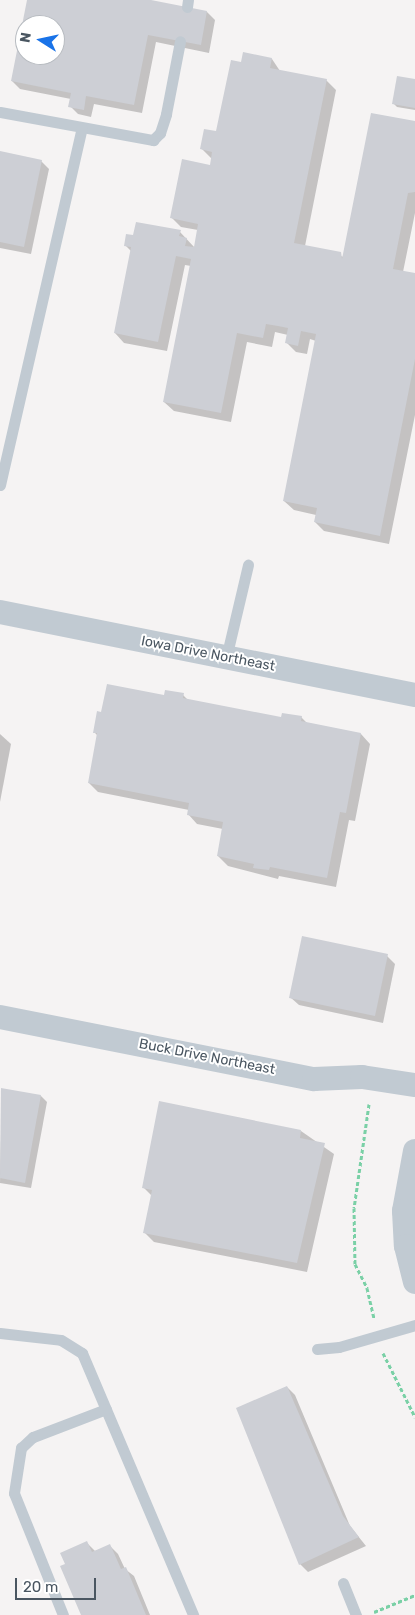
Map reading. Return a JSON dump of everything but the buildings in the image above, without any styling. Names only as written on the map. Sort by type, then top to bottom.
[{"type":"street","name":"Iowa Drive Northeast","points":[[0,612],[415,695]]},
{"type":"street","name":"Buck Drive Northeast","points":[[0,1017],[314,1078],[373,1079],[415,1085]]},
{"type":"street","points":[[415,1151],[406,1246],[415,1282]]},
{"type":"lane","points":[[0,112],[153,140],[160,133],[166,114],[180,41]]},
{"type":"lane","points":[[0,485],[82,128]]},
{"type":"lane","points":[[226,658],[248,565]]},
{"type":"lane","points":[[317,1349],[378,1336],[415,1325]]},
{"type":"lane","points":[[0,1332],[61,1340],[82,1353],[193,1615]]},
{"type":"lane","points":[[63,1615],[14,1492],[19,1455],[21,1448],[33,1437],[106,1409]]},
{"type":"lane","points":[[343,1583],[356,1615]]},
{"type":"path","points":[[373,1079],[354,1208],[355,1264],[367,1288],[384,1358],[394,1370],[415,1417]]},
{"type":"path","points":[[366,1615],[415,1595]]}]
